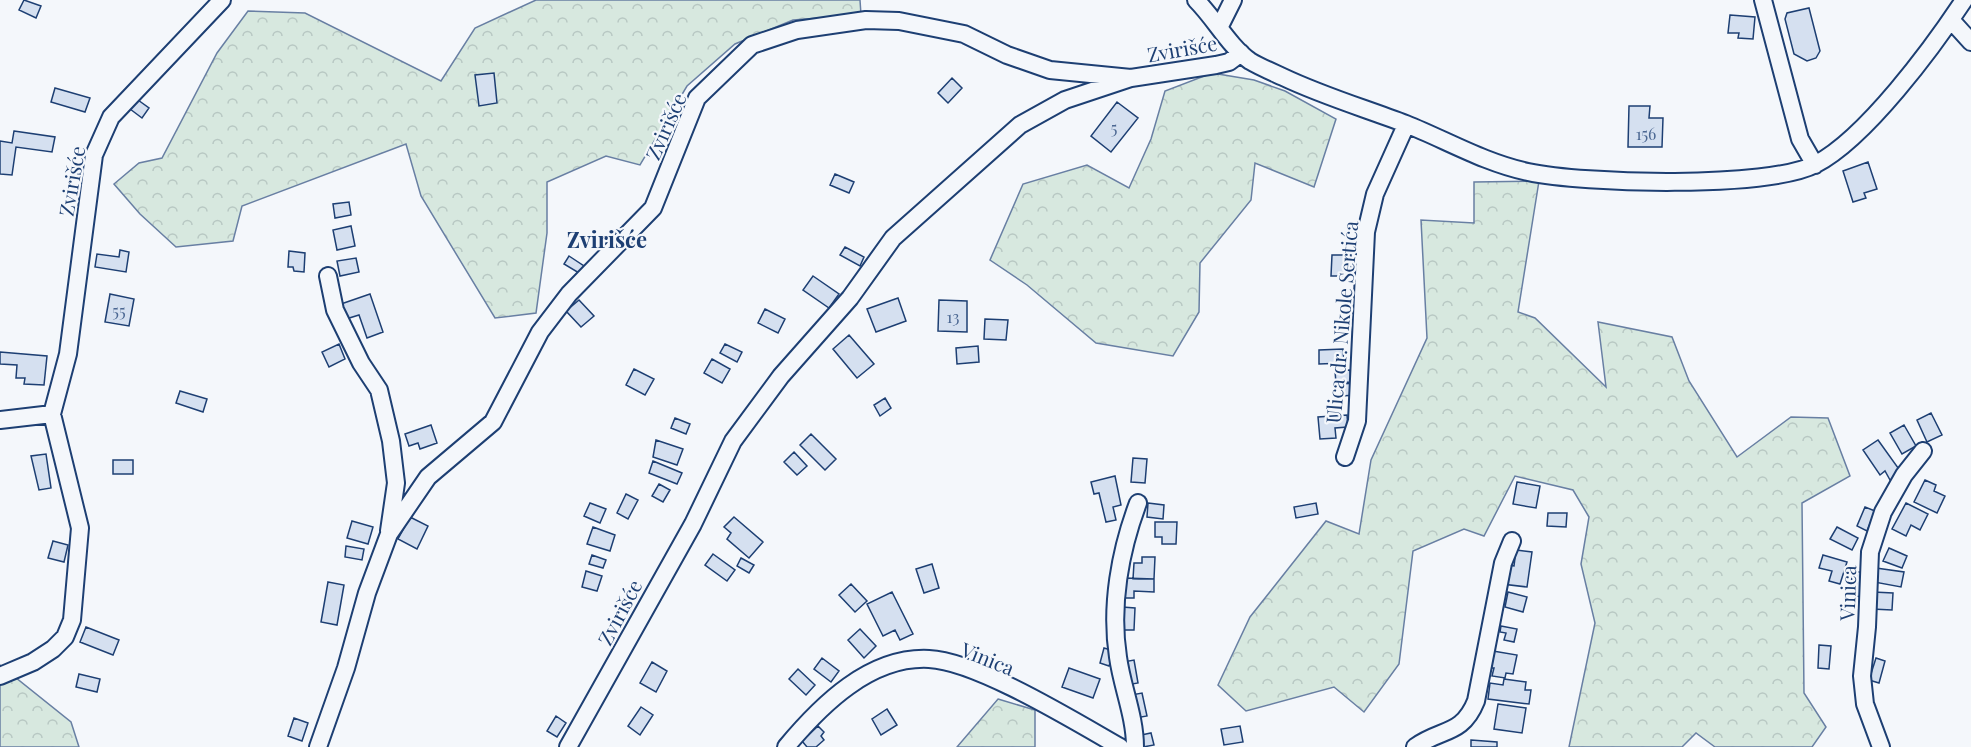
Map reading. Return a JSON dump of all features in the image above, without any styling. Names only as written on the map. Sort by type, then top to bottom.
[{"type":"street","name":"Zvirišće","points":[[0,676],[33,662],[53,650],[65,637],[72,620],[80,528],[52,414],[68,354],[94,155],[111,117],[222,0]]},
{"type":"street","name":"Zvirišće","points":[[568,747],[693,524],[733,441],[781,376],[850,298],[893,238],[1020,125],[1065,100],[1131,78],[1229,62],[1241,53],[1196,0]]},
{"type":"street","points":[[1220,26],[1233,0]]},
{"type":"street","points":[[1763,0],[1800,139],[1815,165]]},
{"type":"street","points":[[1241,53],[1252,62],[1324,96],[1406,125],[1497,164],[1528,172],[1563,177],[1664,181],[1756,178],[1790,174],[1815,165],[1844,144],[1872,117],[1951,20],[1964,0]]},
{"type":"street","name":"Zvirišće","points":[[389,534],[428,477],[493,422],[540,332],[569,294],[653,208],[697,98],[752,45],[797,30],[866,20],[899,21],[964,34],[1007,55],[1050,70],[1131,78]]},
{"type":"street","points":[[1951,20],[1971,42]]},
{"type":"street","name":"Ulica dr. Nikole Sertića","points":[[1345,457],[1357,421],[1366,232],[1375,194],[1406,125]]},
{"type":"street","name":"Zvirišće","points":[[318,747],[346,668],[367,593],[389,534],[396,483],[391,441],[378,390],[361,363],[335,310],[328,276]]},
{"type":"street","points":[[0,420],[52,414]]},
{"type":"street","name":"Vinica","points":[[1881,747],[1864,704],[1862,676],[1867,627],[1870,552],[1883,512],[1904,475],[1923,451]]},
{"type":"street","points":[[1136,747],[1135,732],[1118,657],[1115,618],[1125,537],[1138,503]]},
{"type":"street","points":[[1415,747],[1458,726],[1469,718],[1476,701],[1503,563],[1512,541]]},
{"type":"street","name":"Vinica","points":[[786,747],[806,723],[832,699],[869,672],[903,661],[930,659],[970,669],[1120,747]]},
{"type":"green space","points":[[536,0],[860,0],[861,15],[793,20],[735,44],[687,86],[640,165],[606,156],[547,182],[547,233],[536,313],[495,318],[421,196],[406,144],[242,206],[233,241],[176,247],[140,214],[114,184],[139,163],[162,158],[217,53],[248,11],[305,13],[441,81],[475,28]]},
{"type":"green space","points":[[1212,73],[1254,80],[1285,91],[1336,119],[1314,187],[1255,163],[1251,200],[1200,263],[1199,312],[1173,356],[1096,343],[1027,285],[990,260],[1023,184],[1087,165],[1129,188],[1151,139],[1165,91]]},
{"type":"green space","points":[[1539,181],[1518,312],[1535,318],[1606,387],[1598,322],[1672,337],[1689,381],[1737,457],[1791,417],[1828,418],[1850,476],[1802,503],[1804,693],[1826,727],[1812,747],[1715,747],[1696,733],[1682,747],[1569,747],[1595,623],[1581,564],[1589,517],[1573,490],[1515,476],[1484,536],[1464,529],[1413,551],[1399,664],[1364,712],[1334,687],[1246,711],[1218,685],[1250,617],[1326,521],[1359,534],[1371,460],[1427,338],[1421,220],[1474,223],[1474,182]]},
{"type":"green space","points":[[0,665],[71,722],[79,747],[0,747]]},
{"type":"green space","points":[[998,699],[1035,710],[1035,747],[957,747]]},
{"type":"building","points":[[24,0],[41,6],[36,18],[19,10]]},
{"type":"building","points":[[1809,8],[1820,51],[1816,58],[1807,61],[1794,54],[1785,19],[1787,13]]},
{"type":"building","points":[[1730,15],[1755,17],[1753,39],[1738,38],[1739,33],[1728,33]]},
{"type":"building","points":[[494,73],[497,103],[479,106],[475,75]]},
{"type":"building","points":[[952,78],[962,88],[948,103],[938,93]]},
{"type":"building","points":[[55,88],[90,98],[85,112],[51,102]]},
{"type":"building","points":[[138,100],[149,108],[142,118],[130,109]]},
{"type":"building","points":[[1117,102],[1138,118],[1111,152],[1091,136]]},
{"type":"building","points":[[1629,106],[1650,106],[1649,118],[1663,118],[1662,147],[1628,147]]},
{"type":"building","points":[[14,131],[55,137],[52,152],[16,147],[12,175],[0,174],[0,141],[12,143]]},
{"type":"building","points":[[1868,162],[1877,189],[1864,193],[1866,198],[1853,202],[1843,171]]},
{"type":"building","points":[[835,174],[854,182],[849,193],[830,185]]},
{"type":"building","points":[[349,202],[351,215],[335,218],[333,204]]},
{"type":"building","points":[[351,226],[355,246],[337,250],[333,230]]},
{"type":"building","points":[[845,247],[864,257],[860,266],[840,255]]},
{"type":"building","points":[[120,250],[129,252],[126,272],[95,267],[97,254],[119,257]]},
{"type":"building","points":[[289,251],[305,253],[304,272],[294,271],[293,267],[288,267]]},
{"type":"building","points":[[1332,255],[1351,255],[1351,276],[1331,276]]},
{"type":"building","points":[[569,256],[584,266],[579,273],[564,264]]},
{"type":"building","points":[[356,258],[359,272],[340,276],[337,261]]},
{"type":"building","points":[[813,276],[839,294],[829,308],[803,290]]},
{"type":"building","points":[[110,294],[134,299],[129,326],[105,322]]},
{"type":"building","points":[[370,294],[383,332],[367,338],[359,315],[346,319],[341,304]]},
{"type":"building","points":[[898,298],[906,321],[876,332],[867,309]]},
{"type":"building","points":[[579,300],[594,316],[581,327],[566,311]]},
{"type":"building","points":[[939,300],[967,301],[967,332],[938,331]]},
{"type":"building","points":[[765,309],[785,319],[778,333],[758,323]]},
{"type":"building","points":[[985,319],[1008,320],[1006,340],[984,339]]},
{"type":"building","points":[[849,335],[874,364],[857,378],[833,349]]},
{"type":"building","points":[[339,344],[345,359],[329,367],[322,352]]},
{"type":"building","points":[[725,344],[742,352],[737,362],[720,353]]},
{"type":"building","points":[[978,346],[979,362],[957,364],[956,348]]},
{"type":"building","points":[[1343,349],[1344,363],[1319,364],[1319,350]]},
{"type":"building","points":[[0,352],[47,356],[44,385],[24,384],[25,378],[16,378],[17,365],[0,364]]},
{"type":"building","points":[[712,359],[730,369],[722,383],[704,373]]},
{"type":"building","points":[[634,369],[654,379],[645,395],[626,385]]},
{"type":"building","points":[[1350,370],[1351,382],[1336,383],[1335,371]]},
{"type":"building","points":[[1356,383],[1357,395],[1341,396],[1341,384]]},
{"type":"building","points":[[180,391],[207,399],[203,412],[176,403]]},
{"type":"building","points":[[885,398],[891,408],[880,416],[874,405]]},
{"type":"building","points":[[1931,413],[1942,435],[1927,442],[1917,420]]},
{"type":"building","points":[[1347,415],[1348,427],[1335,428],[1336,438],[1320,439],[1318,417]]},
{"type":"building","points":[[675,418],[690,424],[686,434],[671,428]]},
{"type":"building","points":[[431,425],[437,443],[420,449],[418,443],[409,446],[405,434]]},
{"type":"building","points":[[1904,425],[1916,446],[1902,454],[1890,433]]},
{"type":"building","points":[[811,434],[836,459],[825,470],[800,445]]},
{"type":"building","points":[[656,440],[683,449],[677,465],[653,457]]},
{"type":"building","points":[[1878,440],[1901,472],[1890,480],[1885,471],[1880,475],[1863,450]]},
{"type":"building","points":[[794,452],[807,466],[797,475],[784,462]]},
{"type":"building","points":[[46,454],[51,488],[39,490],[31,456]]},
{"type":"building","points":[[1133,458],[1147,459],[1145,483],[1131,482]]},
{"type":"building","points":[[113,460],[133,460],[133,474],[113,474]]},
{"type":"building","points":[[653,461],[682,473],[677,484],[649,473]]},
{"type":"building","points":[[1115,476],[1121,505],[1113,507],[1116,520],[1106,522],[1099,493],[1094,494],[1091,482]]},
{"type":"building","points":[[1925,480],[1936,485],[1934,491],[1945,496],[1937,513],[1914,502]]},
{"type":"building","points":[[1517,482],[1540,486],[1536,508],[1513,504]]},
{"type":"building","points":[[659,484],[670,490],[663,502],[652,496]]},
{"type":"building","points":[[626,494],[638,500],[628,519],[617,513]]},
{"type":"building","points":[[590,503],[606,509],[600,523],[584,516]]},
{"type":"building","points":[[1148,503],[1164,505],[1163,519],[1147,517]]},
{"type":"building","points":[[1316,503],[1318,514],[1296,518],[1294,507]]},
{"type":"building","points":[[1906,503],[1928,514],[1920,530],[1911,525],[1906,536],[1892,529]]},
{"type":"building","points":[[1865,507],[1875,511],[1867,531],[1857,526]]},
{"type":"building","points":[[1548,513],[1567,513],[1566,527],[1547,526]]},
{"type":"building","points":[[410,517],[428,526],[417,549],[398,539]]},
{"type":"building","points":[[734,517],[763,542],[749,558],[727,539],[731,533],[724,527]]},
{"type":"building","points":[[352,521],[373,527],[368,544],[347,538]]},
{"type":"building","points":[[1155,522],[1177,522],[1176,544],[1162,544],[1162,537],[1155,537]]},
{"type":"building","points":[[593,527],[615,535],[610,551],[587,544]]},
{"type":"building","points":[[1837,527],[1858,538],[1852,550],[1830,539]]},
{"type":"building","points":[[53,541],[68,545],[64,562],[48,558]]},
{"type":"building","points":[[346,546],[364,549],[362,560],[345,557]]},
{"type":"building","points":[[1889,548],[1907,556],[1902,568],[1883,561]]},
{"type":"building","points":[[1516,550],[1532,552],[1527,587],[1502,584],[1505,565],[1514,566]]},
{"type":"building","points":[[713,554],[735,570],[727,581],[705,565]]},
{"type":"building","points":[[592,555],[606,560],[603,568],[589,564]]},
{"type":"building","points":[[1823,555],[1847,562],[1840,584],[1829,581],[1832,571],[1819,568]]},
{"type":"building","points":[[1142,557],[1155,557],[1154,579],[1133,579],[1134,563],[1142,563]]},
{"type":"building","points":[[741,558],[754,565],[749,573],[737,566]]},
{"type":"building","points":[[932,564],[939,588],[924,593],[916,569]]},
{"type":"building","points":[[1876,568],[1904,572],[1901,587],[1874,582]]},
{"type":"building","points":[[586,571],[602,576],[597,591],[582,587]]},
{"type":"building","points":[[1853,571],[1865,573],[1862,597],[1849,595]]},
{"type":"building","points":[[1124,578],[1154,579],[1154,592],[1134,591],[1134,598],[1124,598]]},
{"type":"building","points":[[328,582],[344,585],[337,625],[321,622]]},
{"type":"building","points":[[851,584],[867,601],[855,612],[839,595]]},
{"type":"building","points":[[892,592],[913,634],[900,640],[895,630],[883,636],[867,604]]},
{"type":"building","points":[[1508,592],[1527,597],[1523,612],[1505,607]]},
{"type":"building","points":[[1873,592],[1893,593],[1892,610],[1872,609]]},
{"type":"building","points":[[1122,607],[1135,608],[1134,630],[1121,630]]},
{"type":"building","points":[[1501,626],[1517,629],[1514,642],[1504,640],[1506,633],[1500,632]]},
{"type":"building","points":[[86,627],[119,640],[113,655],[80,642]]},
{"type":"building","points":[[860,629],[876,646],[864,658],[848,640]]},
{"type":"building","points":[[1819,645],[1831,646],[1829,669],[1818,668]]},
{"type":"building","points":[[1104,648],[1114,651],[1109,666],[1100,663]]},
{"type":"building","points":[[1493,651],[1517,655],[1513,674],[1506,673],[1505,678],[1492,676],[1494,668],[1490,668]]},
{"type":"building","points":[[822,658],[839,671],[831,682],[814,669]]},
{"type":"building","points":[[1876,658],[1885,661],[1879,683],[1869,680]]},
{"type":"building","points":[[1134,660],[1138,683],[1127,685],[1123,662]]},
{"type":"building","points":[[652,662],[667,671],[656,692],[640,683]]},
{"type":"building","points":[[1069,668],[1100,679],[1093,698],[1062,687]]},
{"type":"building","points":[[798,669],[815,685],[806,695],[789,679]]},
{"type":"building","points":[[79,674],[100,679],[97,692],[76,687]]},
{"type":"building","points":[[1504,679],[1526,682],[1525,690],[1531,690],[1529,704],[1488,699],[1490,683],[1503,685]]},
{"type":"building","points":[[1142,693],[1147,716],[1136,718],[1131,695]]},
{"type":"building","points":[[1498,704],[1526,708],[1522,733],[1494,729]]},
{"type":"building","points":[[641,707],[653,715],[640,735],[628,726]]},
{"type":"building","points":[[887,709],[897,725],[881,735],[872,719]]},
{"type":"building","points":[[556,716],[566,723],[557,737],[547,731]]},
{"type":"building","points":[[294,718],[308,723],[302,741],[288,736]]},
{"type":"building","points":[[818,726],[824,732],[821,736],[824,740],[816,747],[807,747],[802,741]]},
{"type":"building","points":[[1240,726],[1243,742],[1224,745],[1221,729]]},
{"type":"building","points":[[1151,733],[1154,745],[1143,747],[1141,735]]},
{"type":"building","points":[[1471,740],[1497,742],[1497,747],[1471,747]]},
{"type":"district","name":"Zvirišće","points":[[607,239]]}]
